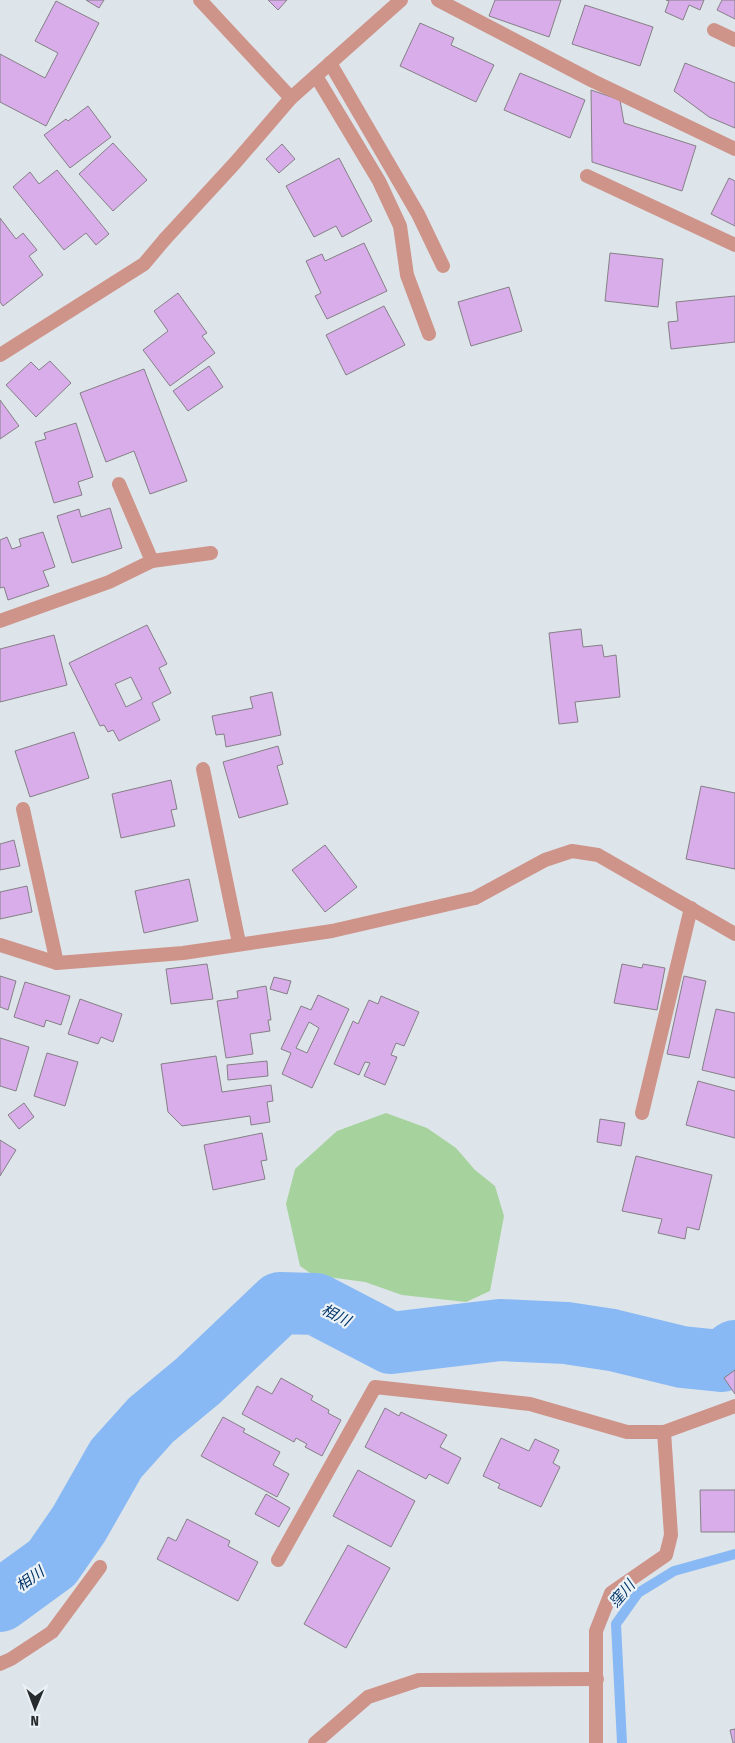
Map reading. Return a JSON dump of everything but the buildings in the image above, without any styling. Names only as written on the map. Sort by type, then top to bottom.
[{"type":"street","points":[[200,0],[291,98]]},
{"type":"street","points":[[0,355],[144,264],[291,98],[401,0]]},
{"type":"street","points":[[438,0],[593,81],[735,148]]},
{"type":"street","points":[[714,30],[735,40]]},
{"type":"street","points":[[330,63],[418,214],[443,266]]},
{"type":"street","points":[[316,76],[379,181],[400,226],[407,275],[429,334]]},
{"type":"street","points":[[588,176],[735,245]]},
{"type":"street","points":[[119,484],[152,561]]},
{"type":"street","points":[[0,621],[109,582],[152,561],[211,553]]},
{"type":"street","points":[[203,769],[239,944]]},
{"type":"street","points":[[23,809],[56,963]]},
{"type":"street","points":[[0,945],[56,963],[183,953],[332,931],[475,898],[545,860],[572,851],[598,855],[735,934]]},
{"type":"street","points":[[642,1113],[691,908]]},
{"type":"street","points":[[278,1560],[375,1387],[530,1404],[627,1432],[664,1432],[735,1406]]},
{"type":"street","points":[[596,1743],[596,1631],[612,1593],[666,1555],[671,1535],[664,1432]]},
{"type":"street","points":[[0,1664],[52,1632],[100,1567]]},
{"type":"street","points":[[315,1743],[368,1697],[419,1680],[597,1679]]},
{"type":"green space","points":[[386,1113],[427,1128],[456,1148],[475,1170],[495,1186],[504,1216],[490,1291],[466,1302],[402,1295],[365,1282],[313,1275],[300,1266],[286,1204],[295,1169],[337,1131]]},
{"type":"waterway","name":"相川","points":[[0,1601],[52,1563],[79,1524],[116,1459],[151,1420],[198,1381],[280,1303],[316,1304],[391,1343],[500,1330],[566,1333],[612,1340],[682,1357],[721,1361],[735,1351]]},
{"type":"waterway","name":"窪川","points":[[622,1743],[616,1624],[638,1593],[674,1571],[735,1554]]}]
